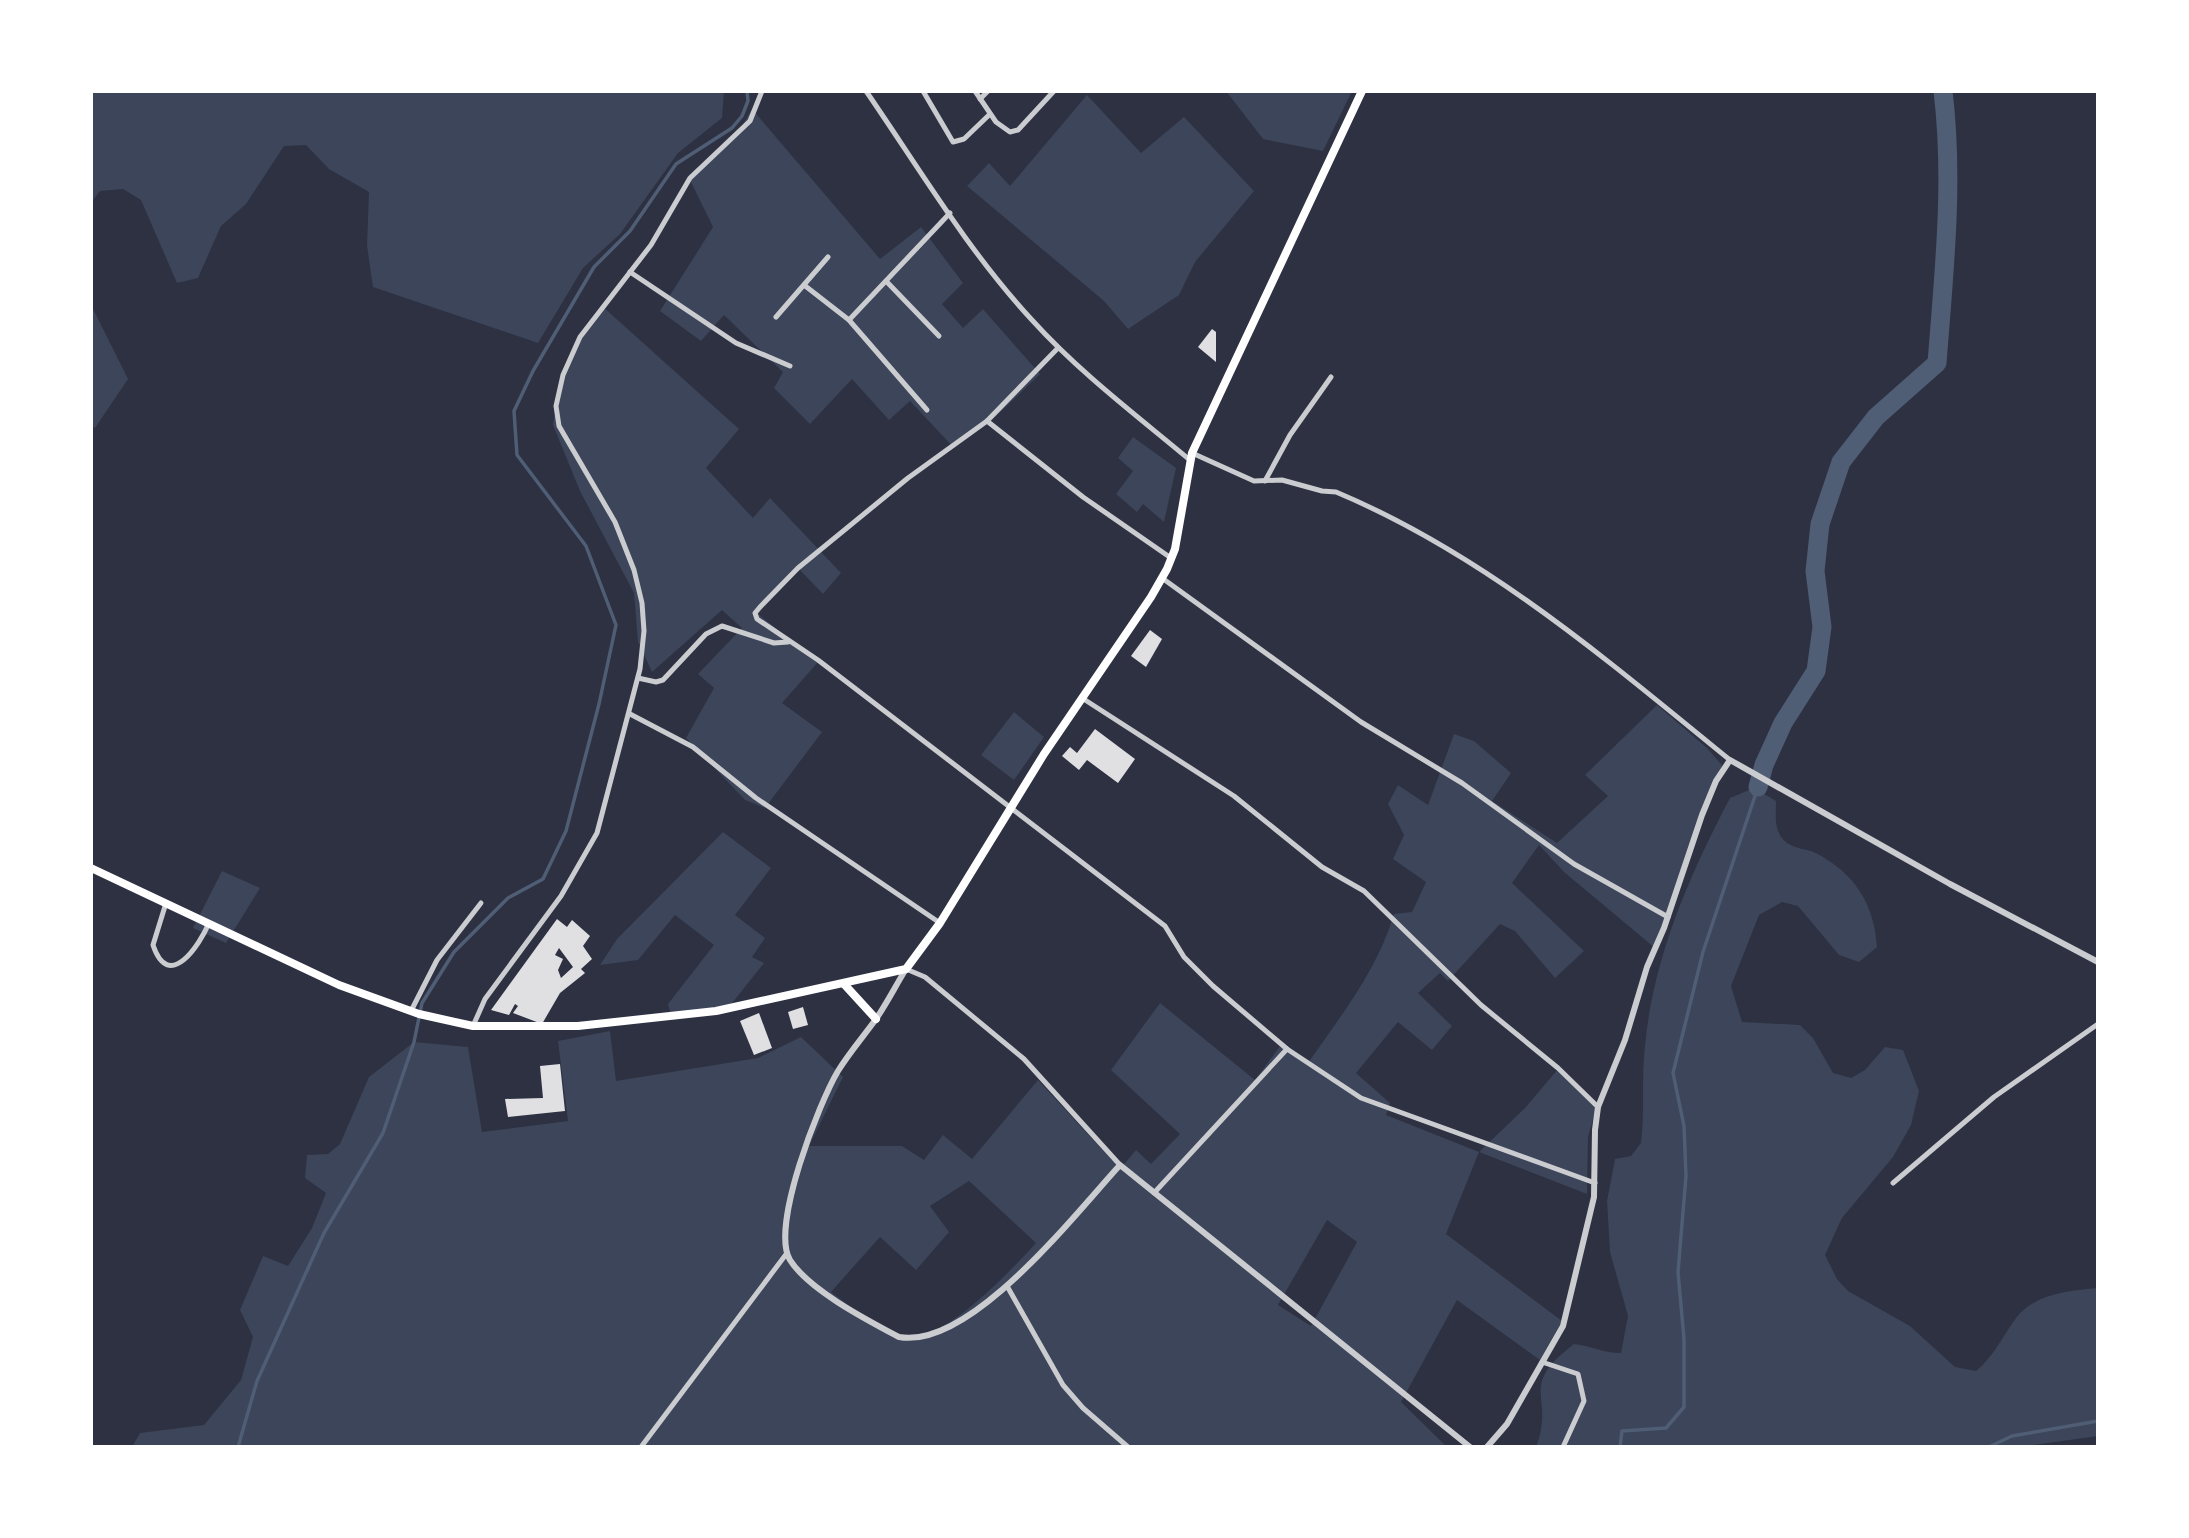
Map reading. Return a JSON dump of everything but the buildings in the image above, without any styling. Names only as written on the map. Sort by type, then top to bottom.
[{"type":"highway","points":[[91,868],[339,985],[452,1023],[472,1026],[578,1026],[716,1011],[906,969],[940,923],[1082,698],[1162,578],[1171,558],[1192,457],[1362,91]]},
{"type":"highway","points":[[844,984],[876,1019]]},
{"type":"street","points":[[472,1026],[485,999],[561,897],[597,833],[638,678],[644,631],[642,603],[634,570],[615,522],[564,437],[556,406],[563,375],[580,337],[655,238],[690,178],[750,121],[762,91]]},
{"type":"street","points":[[866,91],[982,261],[1058,348],[1080,370],[1192,457],[1254,481],[1282,480],[1336,492],[1460,556],[1576,634],[1730,760],[1950,884],[2098,962]]},
{"type":"street","points":[[923,91],[953,142],[964,139],[990,114]]},
{"type":"street","points":[[975,91],[990,114],[1004,128],[1015,132],[1054,91]]},
{"type":"street","points":[[980,99],[988,91]]},
{"type":"street","points":[[849,320],[950,213]]},
{"type":"street","points":[[776,317],[828,257]]},
{"type":"street","points":[[630,272],[736,343],[790,366]]},
{"type":"street","points":[[886,281],[939,336]]},
{"type":"street","points":[[804,285],[849,320],[927,411]]},
{"type":"street","points":[[1058,348],[987,421],[908,478],[798,568],[760,607],[755,614],[757,619],[818,660],[1166,926],[1192,966],[1287,1049],[1360,1098],[1595,1183]]},
{"type":"street","points":[[1265,481],[1290,435],[1331,377]]},
{"type":"street","points":[[987,421],[1083,497],[1171,558]]},
{"type":"street","points":[[1162,578],[1345,712],[1422,757],[1545,845],[1668,917]]},
{"type":"street","points":[[638,678],[661,681],[706,634],[722,626],[774,643],[788,642]]},
{"type":"street","points":[[1082,698],[1234,796],[1322,867],[1364,891],[1481,1005],[1552,1064],[1598,1107]]},
{"type":"street","points":[[630,714],[693,747],[756,798],[940,923]]},
{"type":"street","points":[[1486,1447],[1507,1424],[1556,1342],[1568,1311],[1595,1183],[1598,1107],[1702,816],[1716,781],[1730,760]]},
{"type":"street","points":[[166,903],[153,945],[160,958],[169,964],[177,964],[192,955],[209,923]]},
{"type":"street","points":[[414,1011],[437,960],[481,903]]},
{"type":"street","points":[[1120,1165],[1007,1286],[962,1321],[929,1336],[911,1339],[899,1337],[832,1297],[794,1265],[786,1253],[785,1233],[790,1200],[809,1136],[836,1074],[876,1019],[906,969],[925,977],[1024,1059],[1120,1165],[1469,1447]]},
{"type":"street","points":[[1893,1183],[1994,1097],[2098,1024]]},
{"type":"street","points":[[1154,1193],[1287,1049]]},
{"type":"street","points":[[641,1447],[786,1253]]},
{"type":"street","points":[[1007,1286],[1063,1385],[1128,1447]]},
{"type":"street","points":[[1542,1362],[1578,1374],[1584,1401],[1563,1447]]},
{"type":"shaded area","points":[[91,91],[724,91],[722,118],[678,153],[620,234],[583,268],[538,343],[373,287],[367,246],[369,192],[329,169],[306,145],[284,146],[246,204],[221,226],[198,278],[177,283],[141,200],[123,189],[100,191],[91,203]]},
{"type":"shaded area","points":[[1226,91],[1352,91],[1323,151],[1263,139]]},
{"type":"shaded area","points":[[1087,95],[1141,153],[1184,117],[1254,191],[1195,262],[1179,295],[1128,329],[1104,301],[967,186],[989,163],[1010,186]]},
{"type":"shaded area","points":[[752,109],[880,259],[921,227],[963,283],[942,304],[963,328],[983,309],[1040,374],[991,421],[954,448],[910,401],[889,420],[852,379],[810,424],[774,388],[783,372],[724,315],[701,341],[660,311],[713,227],[689,178],[737,135]]},
{"type":"shaded area","points":[[91,305],[128,379],[95,428],[91,426]]},
{"type":"shaded area","points":[[602,306],[739,429],[706,468],[753,518],[770,498],[841,573],[823,594],[799,569],[758,614],[818,662],[782,703],[822,732],[765,808],[745,800],[686,738],[714,688],[698,674],[742,628],[722,610],[652,672],[638,642],[634,593],[580,491],[553,425],[561,372]]},
{"type":"shaded area","points":[[1133,437],[1176,468],[1164,522],[1143,504],[1137,512],[1116,494],[1133,471],[1118,458]]},
{"type":"shaded area","points":[[1657,705],[1707,748],[1722,765],[1655,948],[1564,872],[1539,845],[1512,883],[1584,951],[1555,978],[1515,931],[1500,924],[1448,981],[1440,973],[1418,993],[1452,1026],[1432,1050],[1398,1022],[1356,1073],[1390,1103],[1386,1115],[1479,1152],[1446,1234],[1562,1321],[1540,1360],[1457,1300],[1401,1402],[1447,1447],[132,1447],[140,1433],[204,1425],[241,1380],[253,1337],[240,1310],[263,1256],[288,1266],[312,1228],[326,1193],[305,1178],[307,1155],[328,1154],[340,1144],[369,1077],[414,1042],[468,1047],[482,1132],[568,1121],[558,1041],[610,1031],[616,1081],[758,1058],[801,1037],[843,1077],[809,1146],[902,1146],[924,1160],[943,1135],[972,1159],[1038,1080],[1120,1169],[1136,1150],[1151,1164],[1180,1134],[1111,1070],[1160,1003],[1255,1080],[1283,1042],[1308,1063],[1368,974],[1394,914],[1412,912],[1426,882],[1393,859],[1404,835],[1388,804],[1398,785],[1428,805],[1454,734],[1474,741],[1511,773],[1492,801],[1557,843],[1608,796],[1585,775]],"holes":[[[969,1181],[1036,1243],[975,1303],[938,1329],[920,1337],[904,1338],[877,1325],[831,1292],[880,1237],[916,1270],[949,1232],[930,1206]],[[1327,1220],[1357,1242],[1311,1326],[1278,1305]]]},
{"type":"shaded area","points":[[1014,712],[1044,737],[1014,780],[981,755]]},
{"type":"shaded area","points":[[1754,788],[1776,801],[1777,825],[1785,842],[1816,853],[1852,880],[1867,903],[1877,947],[1859,962],[1839,955],[1798,906],[1782,902],[1759,915],[1731,986],[1742,1022],[1800,1025],[1813,1038],[1833,1073],[1851,1078],[1865,1070],[1885,1047],[1903,1050],[1919,1091],[1911,1125],[1893,1157],[1842,1218],[1825,1255],[1837,1279],[1848,1291],[1910,1326],[1955,1367],[1976,1371],[1993,1353],[2016,1318],[2033,1303],[2053,1295],[2098,1288],[2098,1436],[2020,1447],[1536,1447],[1541,1429],[1541,1392],[1546,1371],[1574,1344],[1621,1353],[1628,1316],[1610,1252],[1607,1201],[1615,1159],[1631,1156],[1641,1143],[1644,1058],[1656,981],[1675,918],[1715,827],[1730,798]]},
{"type":"shaded area","points":[[723,832],[771,868],[735,915],[765,938],[752,957],[764,963],[729,1007],[672,1020],[668,1004],[714,945],[675,915],[638,960],[600,965],[617,939]]},
{"type":"shaded area","points":[[222,871],[260,888],[226,943],[193,928]]},
{"type":"shaded area","points":[[1558,1069],[1597,1105],[1588,1137],[1587,1194],[1479,1152],[1525,1108]]},
{"type":"waterway","points":[[238,1447],[257,1381],[324,1233],[383,1133],[414,1042],[422,1003],[454,952],[508,898],[543,879],[566,831],[599,704],[616,625],[586,546],[517,455],[514,411],[533,371],[594,267],[630,231],[676,164],[732,128],[742,116],[748,101],[747,91]]},
{"type":"waterway","points":[[1758,787],[1764,765],[1783,723],[1816,671],[1822,627],[1815,571],[1820,524],[1841,462],[1876,417],[1937,363],[1948,193],[1943,91]]},
{"type":"waterway","points":[[1620,1447],[1622,1431],[1666,1428],[1684,1407],[1684,1339],[1678,1272],[1686,1176],[1684,1126],[1673,1073],[1703,952],[1758,787]]},
{"type":"waterway","points":[[1989,1447],[2012,1436],[2098,1421]]}]
